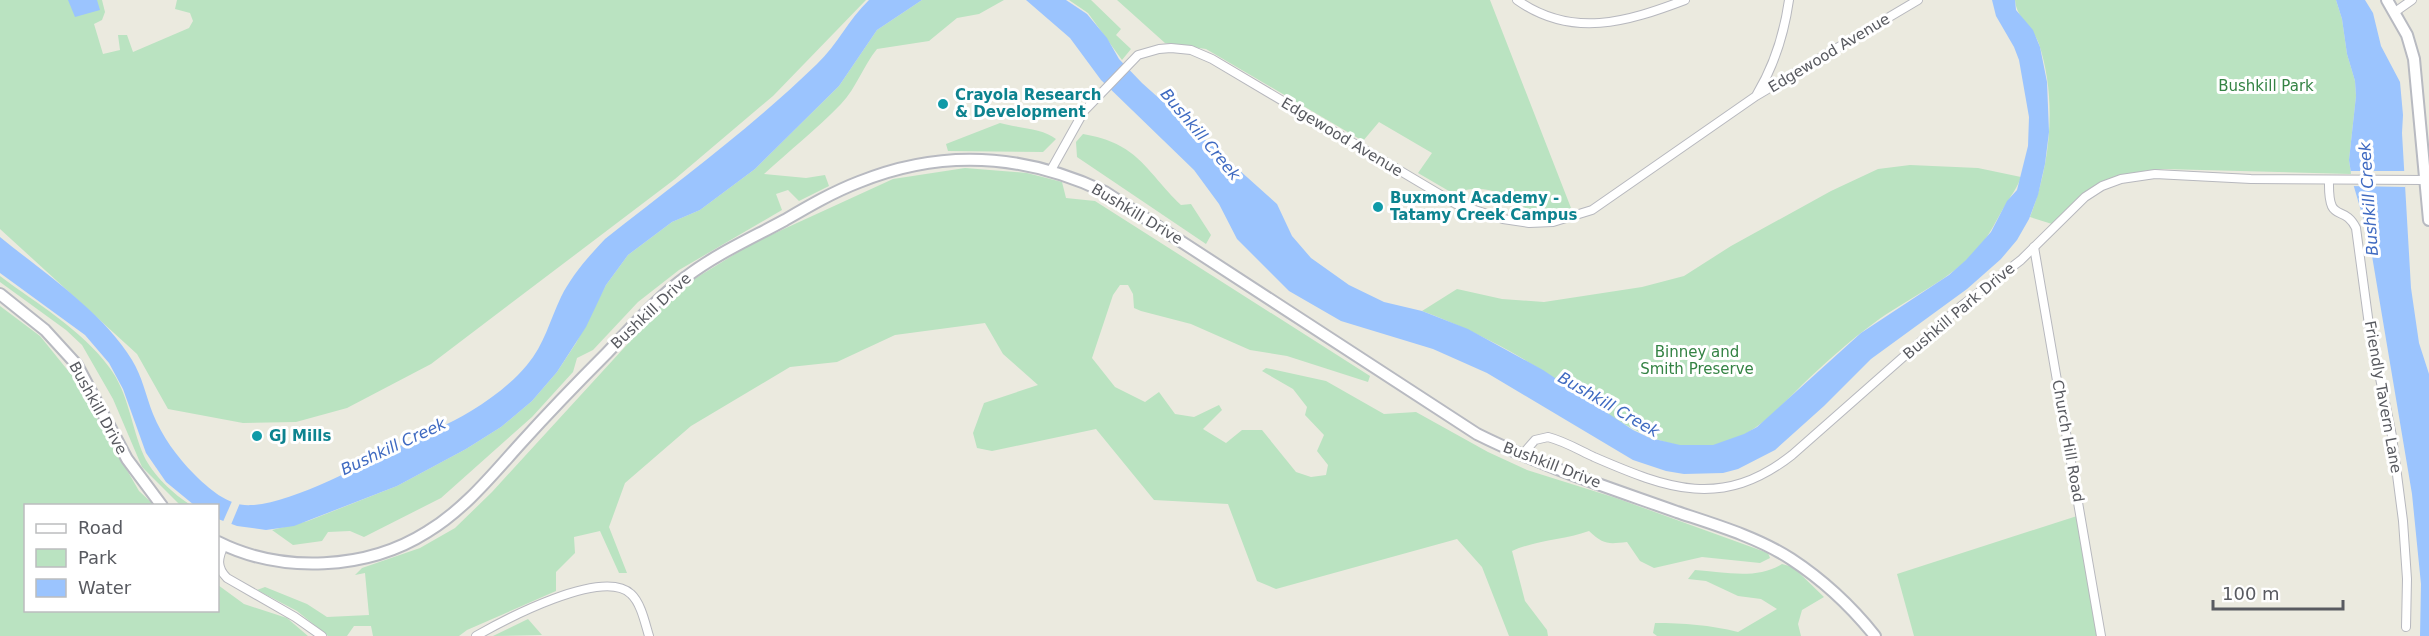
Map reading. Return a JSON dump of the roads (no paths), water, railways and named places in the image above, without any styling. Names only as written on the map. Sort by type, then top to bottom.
[{"type":"main road","points":[[2387,0],[2409,40],[2415,64],[2429,219]]},
{"type":"main road","name":"Bushkill Drive","points":[[221,544],[281,560],[320,564],[364,558],[399,547],[427,532],[459,510],[651,308],[675,285],[708,262],[846,187],[903,167],[944,160],[980,159],[1051,170],[1120,201],[1477,434],[1522,455],[1737,533],[1797,563],[1854,610],[1875,636]]},
{"type":"main road","name":"Bushkill Drive","points":[[0,294],[45,330],[77,365],[127,459],[161,504]]},
{"type":"street","points":[[1517,0],[1532,10],[1567,23],[1598,24],[1628,19],[1685,0]]},
{"type":"street","points":[[1756,96],[1775,62],[1786,24],[1789,0]]},
{"type":"street","name":"Edgewood Avenue","points":[[1051,170],[1078,120],[1138,56],[1159,49],[1171,48],[1202,53],[1456,204],[1503,219],[1529,223],[1553,222],[1592,210],[1756,96],[1918,0]]},
{"type":"street","points":[[2395,12],[2412,0]]},
{"type":"street","name":"Bushkill Park Drive","points":[[1522,455],[1535,440],[1548,437],[1646,479],[1670,486],[1719,488],[1760,476],[1792,455],[1960,307],[2034,247],[2085,197],[2102,186],[2121,179],[2156,174],[2329,180],[2425,180]]},
{"type":"street","name":"Friendly Tavern Lane","points":[[2329,180],[2331,208],[2350,220],[2356,228],[2369,325],[2391,425],[2407,550],[2406,627]]},
{"type":"street","name":"Church Hill Road","points":[[2034,247],[2101,636]]},
{"type":"street","points":[[219,564],[222,573],[227,578],[303,622],[322,636]]},
{"type":"street","points":[[476,636],[536,606],[577,591],[602,585],[615,586],[632,594],[640,608],[649,636]]},
{"type":"water","points":[[68,0],[97,0],[100,10],[75,17]]},
{"type":"water","points":[[869,0],[922,0],[877,30],[839,86],[755,169],[700,210],[672,222],[628,255],[606,285],[586,327],[557,372],[532,401],[501,427],[466,449],[397,486],[294,526],[266,530],[237,526],[219,519],[219,504],[193,504],[166,482],[146,453],[123,389],[109,363],[85,335],[0,273],[0,237],[89,309],[120,342],[135,366],[153,414],[165,438],[200,480],[213,491],[235,503],[252,505],[269,503],[349,472],[455,420],[508,384],[533,357],[565,289],[581,266],[605,239],[792,88],[831,49],[855,15]]},
{"type":"water","points":[[1026,0],[1066,0],[1087,14],[1107,38],[1119,59],[1142,83],[1277,204],[1292,236],[1311,258],[1349,285],[1384,302],[1422,311],[1468,329],[1543,370],[1633,430],[1650,438],[1680,445],[1713,445],[1757,427],[1861,333],[1949,275],[1991,232],[2007,201],[2017,190],[2028,146],[2029,117],[2019,60],[1996,16],[1992,0],[2015,0],[2016,10],[2033,30],[2040,47],[2047,82],[2049,132],[2045,164],[2038,195],[2029,219],[2017,240],[2001,259],[1967,289],[1871,359],[1775,450],[1738,469],[1723,473],[1684,474],[1666,471],[1633,460],[1487,373],[1433,349],[1341,321],[1289,291],[1237,239],[1219,204],[1194,170],[1101,80],[1070,38]]},
{"type":"water","name":"Bushkill Creek","points":[[2336,0],[2365,0],[2373,13],[2381,46],[2400,82],[2411,288],[2419,343],[2429,374],[2429,636],[2420,636],[2421,584],[2412,494],[2369,238],[2352,180],[2349,160],[2356,96],[2355,81]]},
{"type":"place","name":"Crayola Research & Development","points":[[943,104]]},
{"type":"place","name":"Buxmont Academy - Tatamy Creek Campus","points":[[1378,207]]},
{"type":"place","name":"GJ Mills","points":[[257,436]]},
{"type":"park label","name":"Bushkill Park","points":[[2266,86]]},
{"type":"park label","name":"Binney and Smith Preserve","points":[[1697,360]]}]
